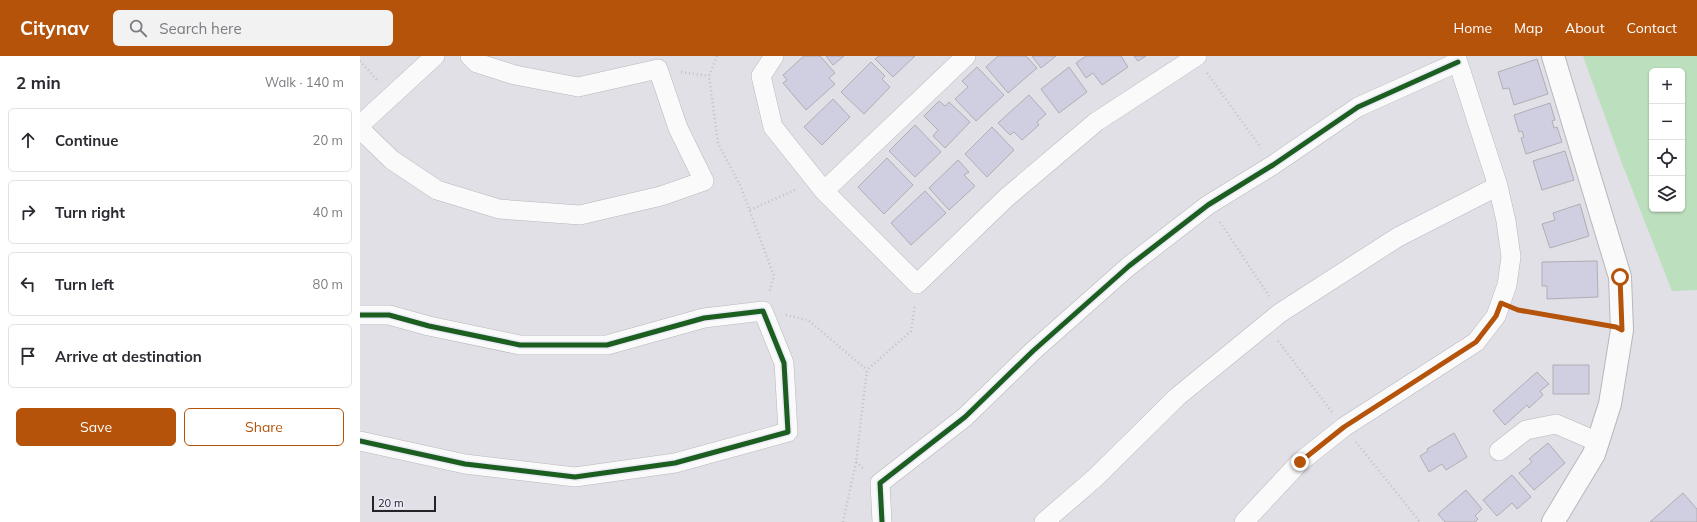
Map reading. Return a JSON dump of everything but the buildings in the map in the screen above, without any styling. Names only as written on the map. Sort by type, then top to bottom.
[{"type":"street","points":[[360,125],[435,56]]},
{"type":"street","points":[[360,129],[392,160],[437,190],[499,209],[580,215],[661,196],[704,181],[678,128],[658,69],[578,87],[516,75],[477,63],[470,56]]},
{"type":"street","points":[[774,56],[761,76],[773,127],[824,191],[917,284],[1006,198],[1096,122],[1196,57]]},
{"type":"street","points":[[824,191],[966,56]]},
{"type":"street","points":[[1553,522],[1594,454],[1610,404],[1622,330],[1620,277],[1554,56]]},
{"type":"street","points":[[882,522],[880,483],[965,418],[1033,351],[1129,266],[1208,205],[1273,165],[1358,107],[1457,59],[1498,186],[1506,221],[1511,257],[1507,285],[1496,316],[1476,342],[1344,427],[1300,462],[1244,522]]},
{"type":"street","points":[[1044,522],[1095,478],[1177,397],[1280,313],[1398,237],[1498,186]]},
{"type":"street","points":[[360,315],[389,315],[429,326],[520,345],[607,345],[704,318],[763,310],[784,363],[788,432],[675,463],[575,477],[465,464],[360,441]]},
{"type":"street","points":[[1499,450],[1526,430],[1556,424],[1598,442]]},
{"type":"path","points":[[717,56],[709,76],[718,143],[740,186],[774,276],[763,310],[808,320],[867,370]]},
{"type":"path","points":[[1196,57],[1273,165]]},
{"type":"path","points":[[360,61],[392,95]]},
{"type":"path","points":[[658,69],[709,76]]},
{"type":"path","points":[[750,210],[798,188],[824,191]]},
{"type":"path","points":[[1208,205],[1280,313]]},
{"type":"path","points":[[843,522],[856,462],[867,370],[911,331],[917,284]]},
{"type":"path","points":[[1501,303],[1518,310],[1616,327],[1622,330]]},
{"type":"green space","points":[[1583,56],[1697,56],[1697,290],[1672,291],[1623,166]]},
{"type":"cycle path","points":[[882,522],[880,483],[965,417],[1033,351],[1129,266],[1208,205],[1273,165],[1358,107],[1458,62]]},
{"type":"cycle path","points":[[360,315],[389,315],[429,326],[520,345],[607,345],[704,318],[763,311],[784,363],[788,432],[675,463],[575,477],[465,464],[360,441]]},
{"type":"route","points":[[1300,462],[1344,427],[1476,342],[1496,316],[1501,303],[1518,310],[1616,327],[1622,330],[1620,277]]}]
